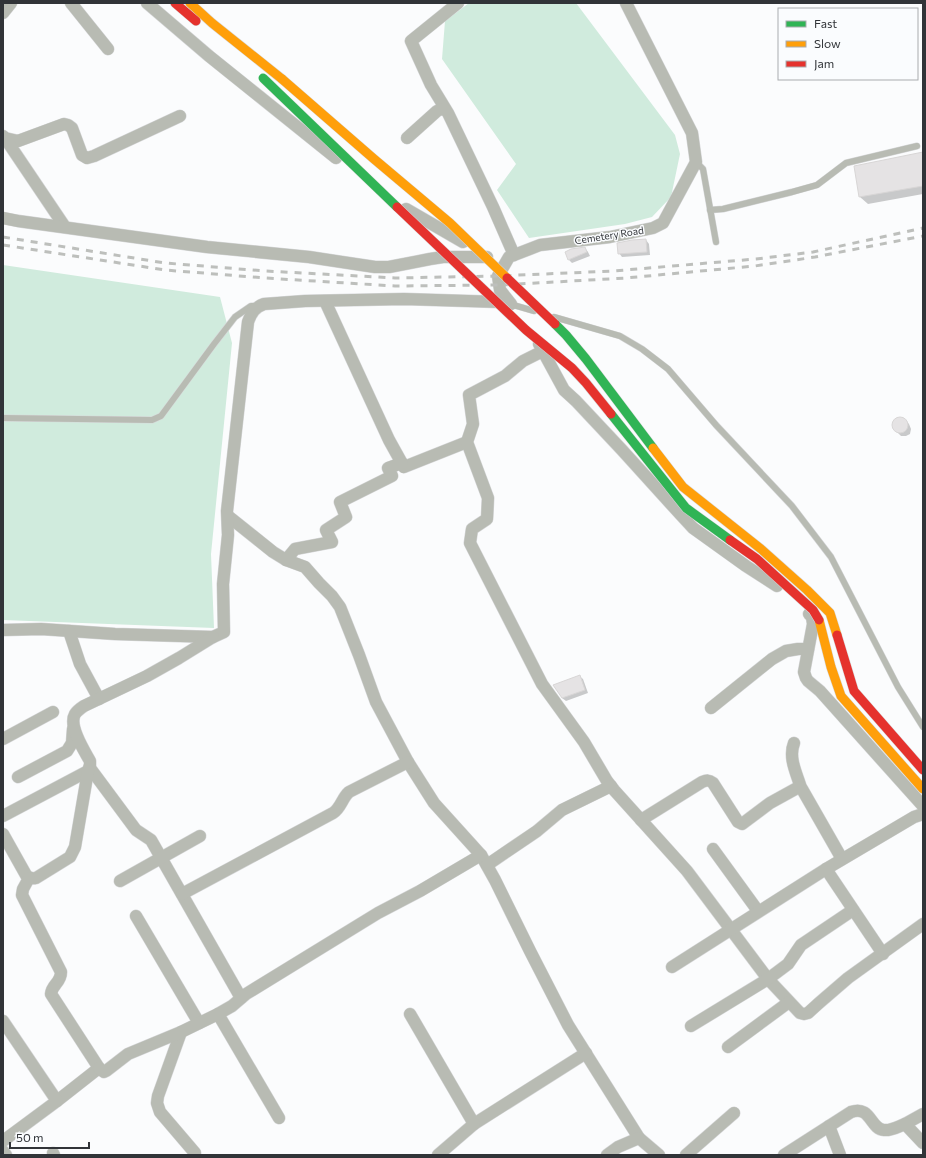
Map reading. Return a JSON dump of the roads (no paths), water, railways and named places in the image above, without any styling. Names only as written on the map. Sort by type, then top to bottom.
[{"type":"street","points":[[3,13],[11,3]]},
{"type":"street","points":[[71,3],[108,49]]},
{"type":"street","points":[[147,3],[209,56],[370,186],[504,266]]},
{"type":"street","points":[[175,3],[205,29]]},
{"type":"street","points":[[190,3],[212,23],[282,79],[450,223],[566,335],[586,359],[683,487],[761,549],[807,590],[830,613],[854,691],[923,770]]},
{"type":"street","points":[[458,3],[410,41],[431,85],[451,120],[493,207],[514,255]]},
{"type":"street","points":[[626,3],[692,133],[696,162]]},
{"type":"street","points":[[260,76],[526,330],[572,368],[586,383],[686,508],[757,559],[813,610],[819,620],[831,667],[841,696],[923,789]]},
{"type":"street","points":[[407,138],[437,111],[441,109],[445,110]]},
{"type":"street","points":[[4,138],[18,141],[64,124],[72,128],[82,155],[87,158],[180,116]]},
{"type":"street","points":[[4,138],[65,227]]},
{"type":"street","name":"Cemetery Road","points":[[696,162],[663,223],[653,228],[610,237],[540,245],[509,257],[498,276],[500,290],[507,303],[507,310],[530,328],[564,390],[576,401],[687,522],[693,528],[746,566],[771,581],[804,607],[812,617],[813,624],[804,672],[806,678],[820,691],[923,806]]},
{"type":"street","points":[[3,218],[207,248],[309,257],[375,267],[389,267],[443,257],[488,257]]},
{"type":"street","points":[[18,777],[67,751],[72,743],[72,723],[75,714],[84,706],[147,676],[224,632],[224,584],[228,535],[227,511],[248,322],[254,310],[264,304],[324,300],[404,299],[507,303]]},
{"type":"street","points":[[324,300],[388,440],[404,466],[467,442]]},
{"type":"street","points":[[543,351],[523,361],[505,376],[469,395],[473,424],[467,442],[488,498],[487,519],[472,529],[470,543],[542,684],[584,742],[611,786],[687,872],[768,979],[800,1013],[808,1014],[818,1003],[848,978],[923,924]]},
{"type":"street","points":[[286,560],[295,549],[332,542],[326,530],[346,517],[340,502],[392,476],[388,468],[402,463]]},
{"type":"street","points":[[228,516],[273,552],[286,560],[305,567],[332,596],[340,607],[376,702],[408,762],[434,803],[484,860],[568,1025],[640,1138],[659,1155]]},
{"type":"street","points":[[3,630],[41,629],[115,634],[213,637]]},
{"type":"street","points":[[68,631],[80,664],[99,699]]},
{"type":"street","points":[[711,708],[772,659],[786,651],[808,649]]},
{"type":"street","points":[[831,667],[845,665]]},
{"type":"street","points":[[3,739],[53,712]]},
{"type":"street","points":[[3,834],[29,878],[36,878],[70,857],[75,847],[90,762],[73,728]]},
{"type":"street","points":[[794,743],[792,749],[792,760],[801,788],[842,860]]},
{"type":"street","points":[[182,894],[333,814],[339,809],[349,792],[408,762]]},
{"type":"street","points":[[3,816],[89,769]]},
{"type":"street","points":[[89,769],[136,830],[151,840],[241,998]]},
{"type":"street","points":[[641,820],[706,780],[713,783],[738,822],[742,824],[770,803],[798,787],[801,788]]},
{"type":"street","points":[[29,878],[23,888],[22,895],[61,972],[60,979],[52,988],[51,994],[99,1068],[104,1072],[128,1054],[181,1032],[218,1014],[232,1006],[246,994],[378,913],[484,860],[537,831],[562,810],[611,786]]},
{"type":"street","points":[[672,967],[826,869],[914,817],[923,814]]},
{"type":"street","points":[[120,881],[200,836]]},
{"type":"street","points":[[713,849],[758,911]]},
{"type":"street","points":[[826,869],[883,954]]},
{"type":"street","points":[[691,1026],[768,979],[788,964],[801,945],[854,910]]},
{"type":"street","points":[[136,916],[199,1023]]},
{"type":"street","points":[[728,1047],[789,1002]]},
{"type":"street","points":[[218,1014],[279,1118]]},
{"type":"street","points":[[410,1014],[474,1124]]},
{"type":"street","points":[[3,1021],[57,1101]]},
{"type":"street","points":[[181,1032],[159,1092],[157,1103],[160,1112],[195,1153]]},
{"type":"street","points":[[438,1155],[474,1124],[586,1053]]},
{"type":"street","points":[[3,1141],[99,1068]]},
{"type":"street","points":[[784,1155],[851,1112],[855,1111],[866,1114],[876,1126],[882,1130],[890,1130],[923,1114]]},
{"type":"street","points":[[686,1155],[734,1112]]},
{"type":"street","points":[[905,1124],[923,1143]]},
{"type":"street","points":[[829,1126],[840,1155]]},
{"type":"street","points":[[607,1155],[618,1147],[640,1138]]},
{"type":"street","points":[[3,1151],[6,1155]]},
{"type":"lane","points":[[710,210],[723,209],[817,185],[846,162],[917,146]]},
{"type":"lane","points":[[696,162],[703,169],[716,242]]},
{"type":"lane","points":[[507,303],[620,336],[642,349],[668,369],[716,425],[792,506],[831,557],[898,687],[923,727]]},
{"type":"lane","points":[[3,418],[152,420],[161,416],[235,317],[251,306],[259,306]]},
{"type":"railway","points":[[3,237],[165,263],[265,271],[395,278],[498,276],[613,271],[756,259],[813,252],[923,228]]},
{"type":"railway","points":[[3,245],[165,270],[395,286],[500,285],[626,278],[755,266],[815,257],[923,236]]}]
